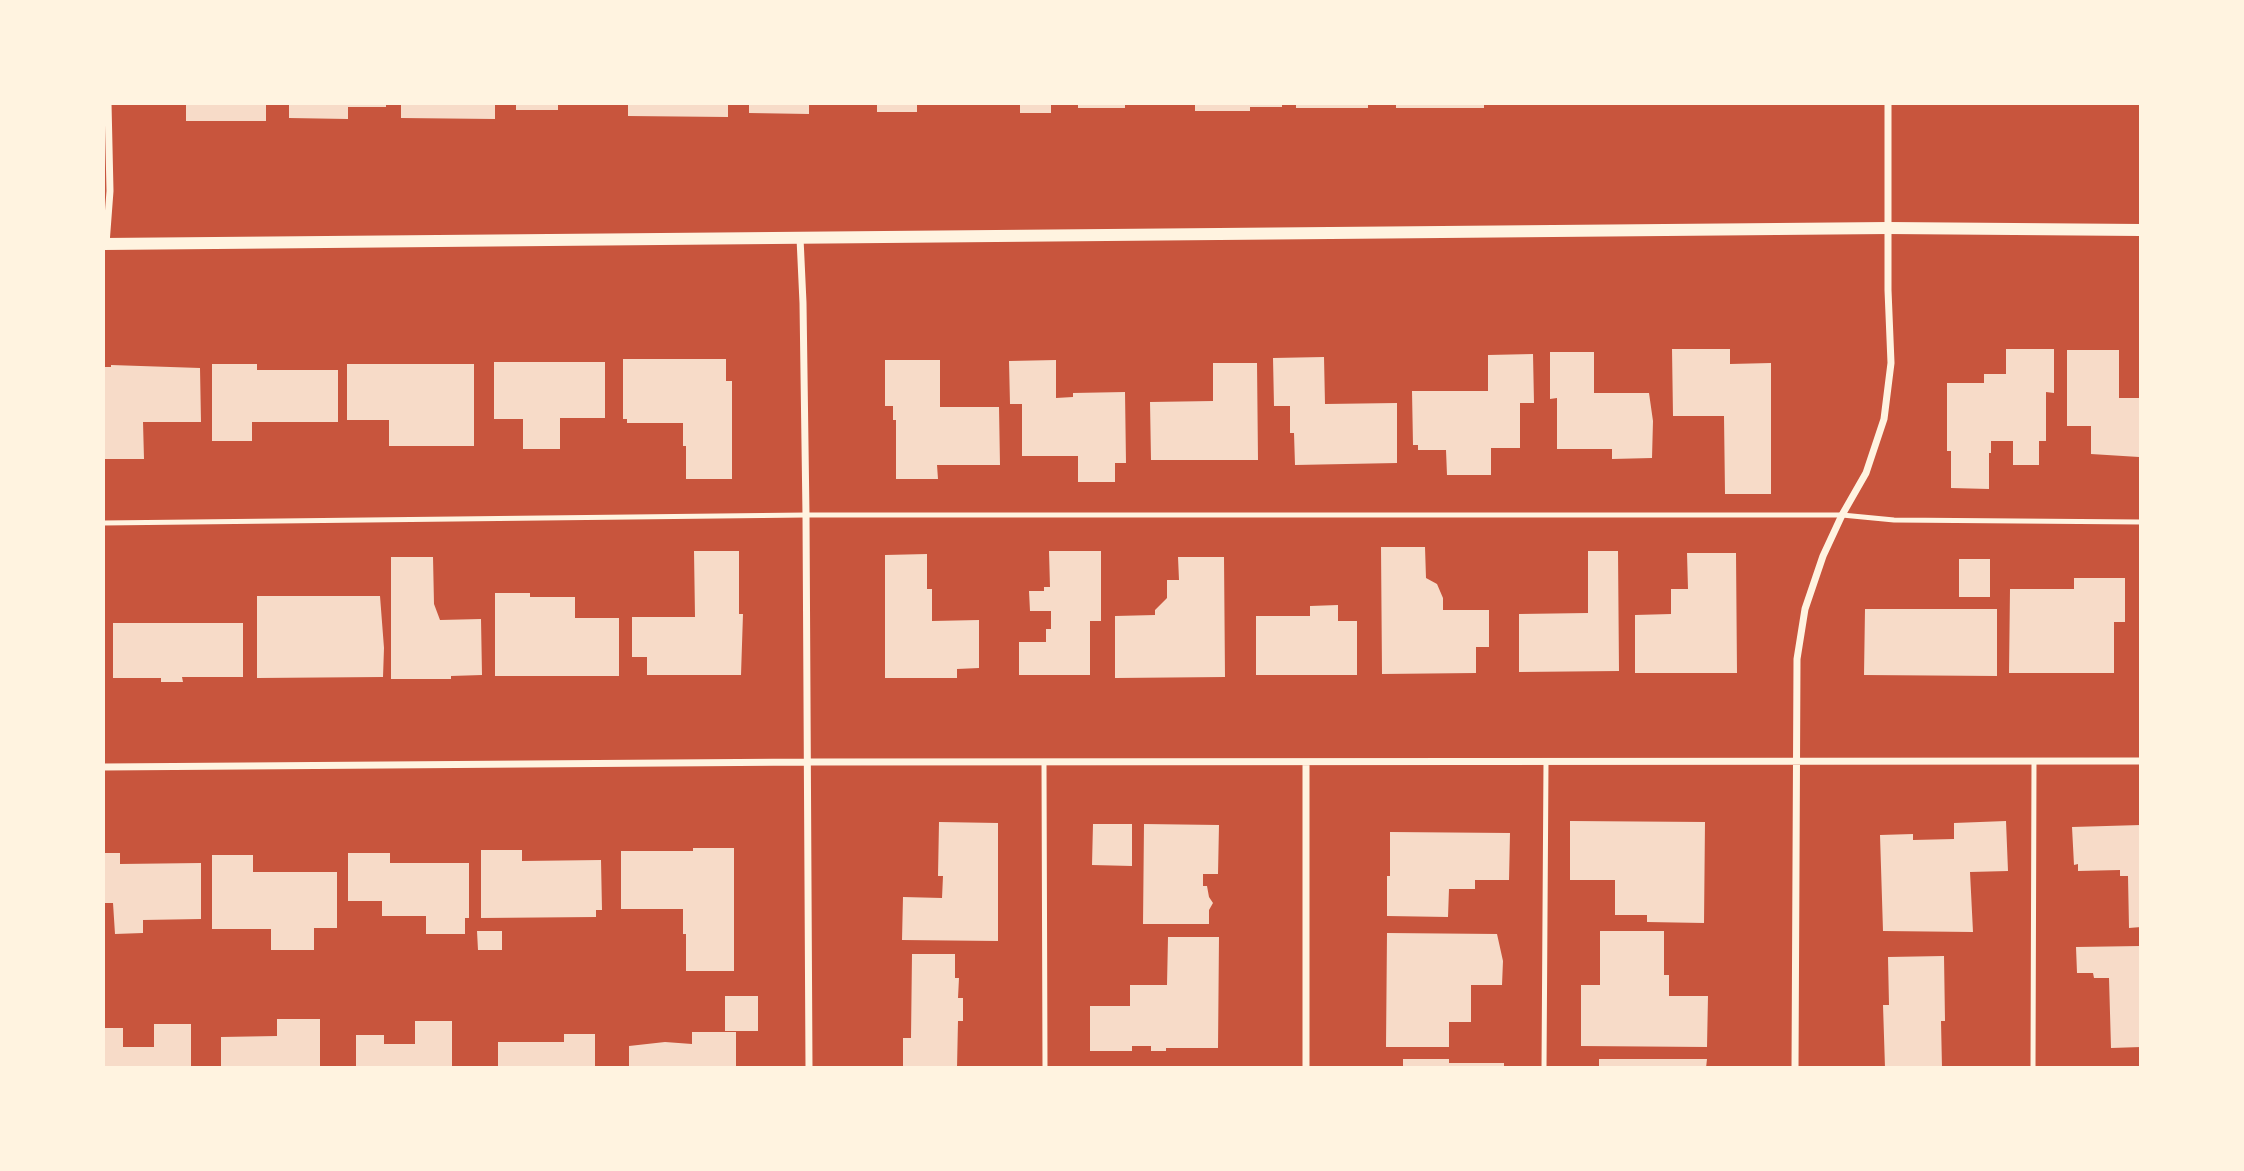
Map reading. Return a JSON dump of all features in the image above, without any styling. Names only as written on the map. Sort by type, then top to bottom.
[{"type":"street","points":[[108,103],[110,191],[105,244],[1888,228],[2141,230]]},
{"type":"street","points":[[1795,1068],[1797,659],[1805,609],[1823,556],[1866,473],[1884,419],[1891,363],[1888,103]]},
{"type":"street","points":[[800,238],[809,762],[809,1068]]},
{"type":"street","points":[[103,767],[809,762],[2141,761]]},
{"type":"street","points":[[1306,762],[1306,1068]]},
{"type":"lane","points":[[103,523],[806,515],[1842,515],[1894,520],[2141,522]]},
{"type":"lane","points":[[1544,1068],[1546,761]]},
{"type":"lane","points":[[2033,1068],[2034,761]]},
{"type":"lane","points":[[1044,762],[1045,1068]]},
{"type":"building","points":[[186,103],[266,103],[266,121],[186,121]]},
{"type":"building","points":[[289,103],[386,103],[386,107],[348,107],[348,119],[289,118]]},
{"type":"building","points":[[401,103],[495,103],[495,119],[401,118]]},
{"type":"building","points":[[516,103],[558,103],[558,110],[516,110]]},
{"type":"building","points":[[628,103],[728,103],[728,117],[628,116]]},
{"type":"building","points":[[749,103],[809,103],[809,114],[749,113]]},
{"type":"building","points":[[877,103],[917,103],[917,112],[877,112]]},
{"type":"building","points":[[1020,103],[1051,103],[1051,113],[1020,113]]},
{"type":"building","points":[[1078,103],[1125,103],[1125,108],[1078,108]]},
{"type":"building","points":[[1195,103],[1282,103],[1282,107],[1250,107],[1250,111],[1195,111]]},
{"type":"building","points":[[1296,103],[1368,103],[1368,108],[1296,108]]},
{"type":"building","points":[[1396,103],[1484,103],[1484,108],[1396,108]]},
{"type":"building","points":[[1672,349],[1730,349],[1730,364],[1771,363],[1771,494],[1725,494],[1724,416],[1673,416]]},
{"type":"building","points":[[2006,349],[2054,349],[2054,393],[2046,392],[2046,441],[2039,441],[2039,465],[2013,465],[2013,441],[1991,441],[1989,489],[1951,488],[1951,451],[1947,451],[1947,383],[1984,383],[1984,374],[2006,374]]},
{"type":"building","points":[[2067,350],[2119,350],[2119,398],[2141,398],[2139,457],[2091,454],[2091,426],[2067,426]]},
{"type":"building","points":[[1550,352],[1594,352],[1594,393],[1649,393],[1653,421],[1652,458],[1612,459],[1612,449],[1557,449],[1557,398],[1550,399]]},
{"type":"building","points":[[1533,354],[1534,403],[1520,403],[1520,448],[1491,448],[1491,475],[1447,475],[1446,450],[1418,450],[1418,445],[1413,445],[1412,391],[1488,391],[1488,355]]},
{"type":"building","points":[[1324,357],[1325,404],[1397,403],[1397,463],[1295,465],[1294,433],[1290,433],[1290,406],[1274,406],[1273,358]]},
{"type":"building","points":[[623,359],[726,359],[726,381],[732,381],[732,479],[686,479],[683,423],[627,423],[627,419],[623,419]]},
{"type":"building","points":[[885,360],[940,360],[940,407],[999,407],[1000,465],[937,465],[938,479],[896,479],[896,420],[893,420],[893,406],[885,406]]},
{"type":"building","points":[[1056,360],[1056,398],[1073,397],[1073,393],[1125,392],[1126,463],[1115,463],[1115,482],[1078,482],[1078,456],[1022,456],[1022,404],[1010,404],[1009,361]]},
{"type":"building","points":[[494,362],[605,362],[605,418],[560,418],[560,449],[523,449],[523,419],[494,419]]},
{"type":"building","points":[[1213,363],[1257,363],[1258,460],[1151,460],[1150,402],[1213,401]]},
{"type":"building","points":[[212,364],[257,364],[257,370],[338,370],[338,422],[252,422],[252,441],[212,441]]},
{"type":"building","points":[[347,364],[474,364],[474,446],[389,446],[389,420],[347,420]]},
{"type":"building","points":[[103,367],[200,368],[201,422],[143,422],[144,459],[103,459]]},
{"type":"building","points":[[1381,547],[1425,547],[1426,578],[1437,584],[1443,598],[1443,610],[1489,610],[1489,647],[1476,647],[1476,673],[1382,674]]},
{"type":"building","points":[[694,551],[739,551],[739,614],[743,614],[741,675],[647,675],[647,657],[632,657],[632,617],[695,617]]},
{"type":"building","points":[[1049,551],[1101,551],[1101,621],[1090,621],[1090,675],[1019,675],[1019,642],[1046,642],[1046,629],[1051,629],[1051,611],[1030,611],[1029,591],[1044,591],[1044,587],[1050,587]]},
{"type":"building","points":[[1588,551],[1618,551],[1619,671],[1519,672],[1519,614],[1588,613]]},
{"type":"building","points":[[1687,553],[1736,553],[1737,673],[1635,673],[1635,615],[1671,614],[1671,589],[1688,589]]},
{"type":"building","points":[[927,554],[927,589],[932,589],[932,621],[979,620],[979,668],[957,669],[957,678],[885,678],[885,555]]},
{"type":"building","points":[[391,557],[433,557],[434,604],[440,620],[481,619],[482,675],[451,676],[451,679],[391,679]]},
{"type":"building","points":[[1178,557],[1224,557],[1225,677],[1115,678],[1115,616],[1155,615],[1155,610],[1167,598],[1167,580],[1179,580]]},
{"type":"building","points":[[1959,559],[1990,559],[1990,597],[1959,597]]},
{"type":"building","points":[[2074,578],[2125,578],[2125,622],[2114,622],[2114,673],[2009,673],[2010,589],[2074,589]]},
{"type":"building","points":[[495,593],[530,593],[530,597],[575,597],[575,618],[619,618],[619,676],[495,676]]},
{"type":"building","points":[[257,596],[380,596],[383,677],[257,678]]},
{"type":"building","points":[[1338,605],[1338,621],[1357,621],[1357,675],[1256,675],[1256,616],[1310,616],[1310,606]]},
{"type":"building","points":[[1865,609],[1997,609],[1997,676],[1864,675]]},
{"type":"building","points":[[113,623],[243,623],[243,677],[182,677],[183,682],[161,682],[161,678],[113,678]]},
{"type":"building","points":[[1570,821],[1705,822],[1704,923],[1647,922],[1647,915],[1615,915],[1615,880],[1570,880]]},
{"type":"building","points":[[2006,821],[2008,871],[1970,872],[1973,932],[1883,931],[1880,835],[1913,834],[1913,840],[1954,839],[1954,823]]},
{"type":"building","points":[[939,822],[998,823],[998,941],[902,940],[903,897],[942,898],[943,876],[938,876]]},
{"type":"building","points":[[1093,824],[1132,824],[1132,866],[1092,865]]},
{"type":"building","points":[[1144,824],[1219,825],[1218,874],[1203,874],[1203,886],[1207,886],[1213,903],[1209,910],[1209,924],[1143,924]]},
{"type":"building","points":[[2141,825],[2141,927],[2129,928],[2128,876],[2120,876],[2120,870],[2078,871],[2078,864],[2074,865],[2072,827]]},
{"type":"building","points":[[1390,832],[1510,833],[1509,880],[1475,880],[1475,889],[1449,889],[1448,917],[1387,916]]},
{"type":"building","points":[[693,848],[734,848],[734,971],[686,971],[683,909],[621,909],[621,851],[693,851]]},
{"type":"building","points":[[481,850],[522,850],[522,861],[601,860],[602,910],[596,910],[596,917],[481,918]]},
{"type":"building","points":[[103,853],[120,853],[120,864],[201,863],[201,919],[143,920],[143,933],[115,934],[113,903],[103,903]]},
{"type":"building","points":[[348,853],[390,853],[390,863],[469,863],[469,918],[465,918],[465,934],[426,934],[426,916],[382,916],[382,901],[348,901]]},
{"type":"building","points":[[212,855],[253,855],[253,872],[337,872],[337,928],[314,928],[314,950],[271,950],[271,929],[212,929]]},
{"type":"building","points":[[477,931],[502,931],[502,950],[478,950]]},
{"type":"building","points":[[1600,931],[1664,931],[1664,975],[1669,975],[1669,996],[1708,996],[1707,1047],[1581,1046],[1581,985],[1600,985]]},
{"type":"building","points":[[1387,933],[1497,934],[1503,961],[1502,985],[1471,985],[1471,1022],[1449,1022],[1449,1047],[1386,1047]]},
{"type":"building","points":[[1168,937],[1219,937],[1218,1048],[1166,1048],[1166,1051],[1151,1051],[1151,1046],[1132,1046],[1132,1051],[1090,1051],[1090,1006],[1130,1006],[1130,985],[1167,985]]},
{"type":"building","points":[[2140,946],[2141,1047],[2111,1048],[2109,978],[2094,978],[2093,973],[2077,973],[2076,947]]},
{"type":"building","points":[[912,954],[955,954],[955,978],[959,978],[958,998],[963,998],[963,1021],[958,1021],[957,1068],[903,1068],[903,1038],[911,1038]]},
{"type":"building","points":[[1944,956],[1945,1021],[1941,1021],[1942,1068],[1885,1068],[1883,1005],[1889,1005],[1888,957]]},
{"type":"building","points":[[725,996],[758,996],[758,1031],[725,1031]]},
{"type":"building","points":[[277,1019],[320,1019],[320,1068],[221,1068],[221,1037],[277,1036]]},
{"type":"building","points":[[415,1021],[452,1021],[452,1068],[356,1068],[356,1035],[384,1035],[384,1044],[415,1044]]},
{"type":"building","points":[[154,1024],[191,1024],[191,1068],[103,1068],[103,1028],[123,1028],[123,1047],[154,1047]]},
{"type":"building","points":[[692,1032],[736,1032],[736,1068],[629,1068],[629,1046],[665,1042],[692,1044]]},
{"type":"building","points":[[564,1034],[595,1034],[595,1068],[498,1068],[498,1042],[564,1042]]},
{"type":"building","points":[[1403,1059],[1449,1059],[1449,1063],[1504,1063],[1504,1068],[1403,1068]]},
{"type":"building","points":[[1599,1059],[1707,1059],[1706,1068],[1599,1068]]}]
